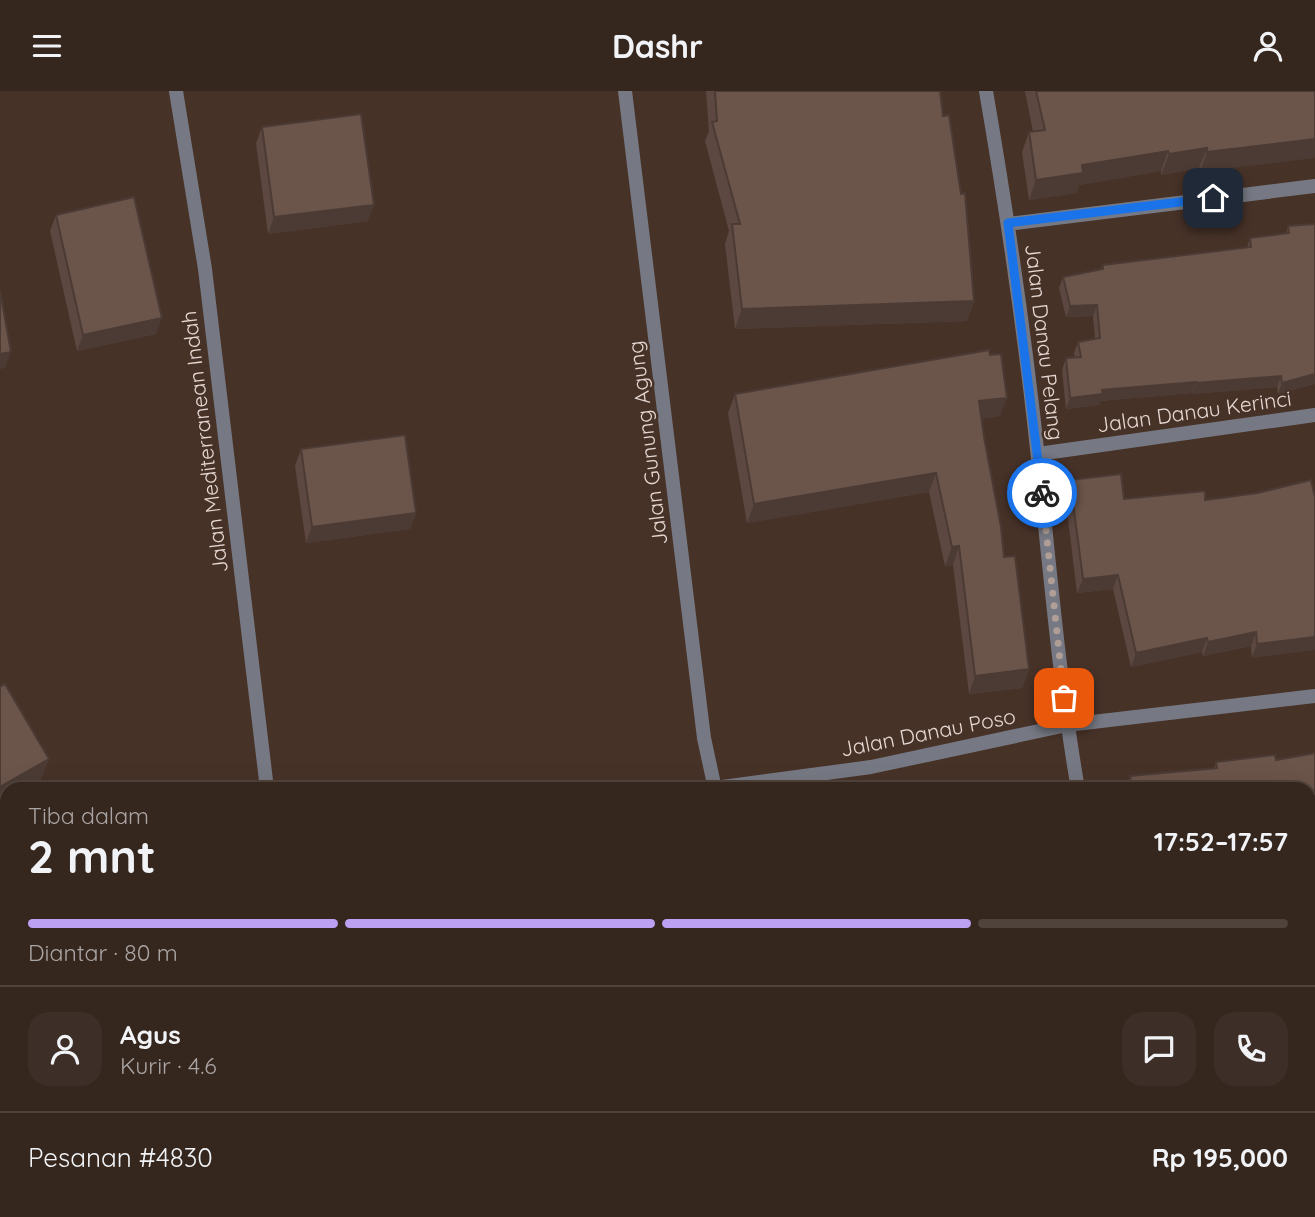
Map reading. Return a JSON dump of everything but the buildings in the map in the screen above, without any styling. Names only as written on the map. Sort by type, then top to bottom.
[{"type":"street","name":"Jalan Mediterranean Indah","points":[[176,91],[205,269],[266,782]]},
{"type":"street","name":"Jalan Gunung Agung","points":[[625,91],[704,738],[714,782]]},
{"type":"street","name":"Jalan Danau Pelang","points":[[986,91],[1008,223],[1038,454],[1067,725],[1077,782]]},
{"type":"street","points":[[1008,223],[1315,186]]},
{"type":"street","name":"Jalan Danau Kerinci","points":[[1038,454],[1315,415]]},
{"type":"street","name":"Jalan Danau Poso","points":[[760,782],[871,767],[1067,725],[1315,696]]},
{"type":"way so far","points":[[1042,493],[1064,698]]},
{"type":"route","points":[[1042,493],[1008,223],[1213,198]]}]
